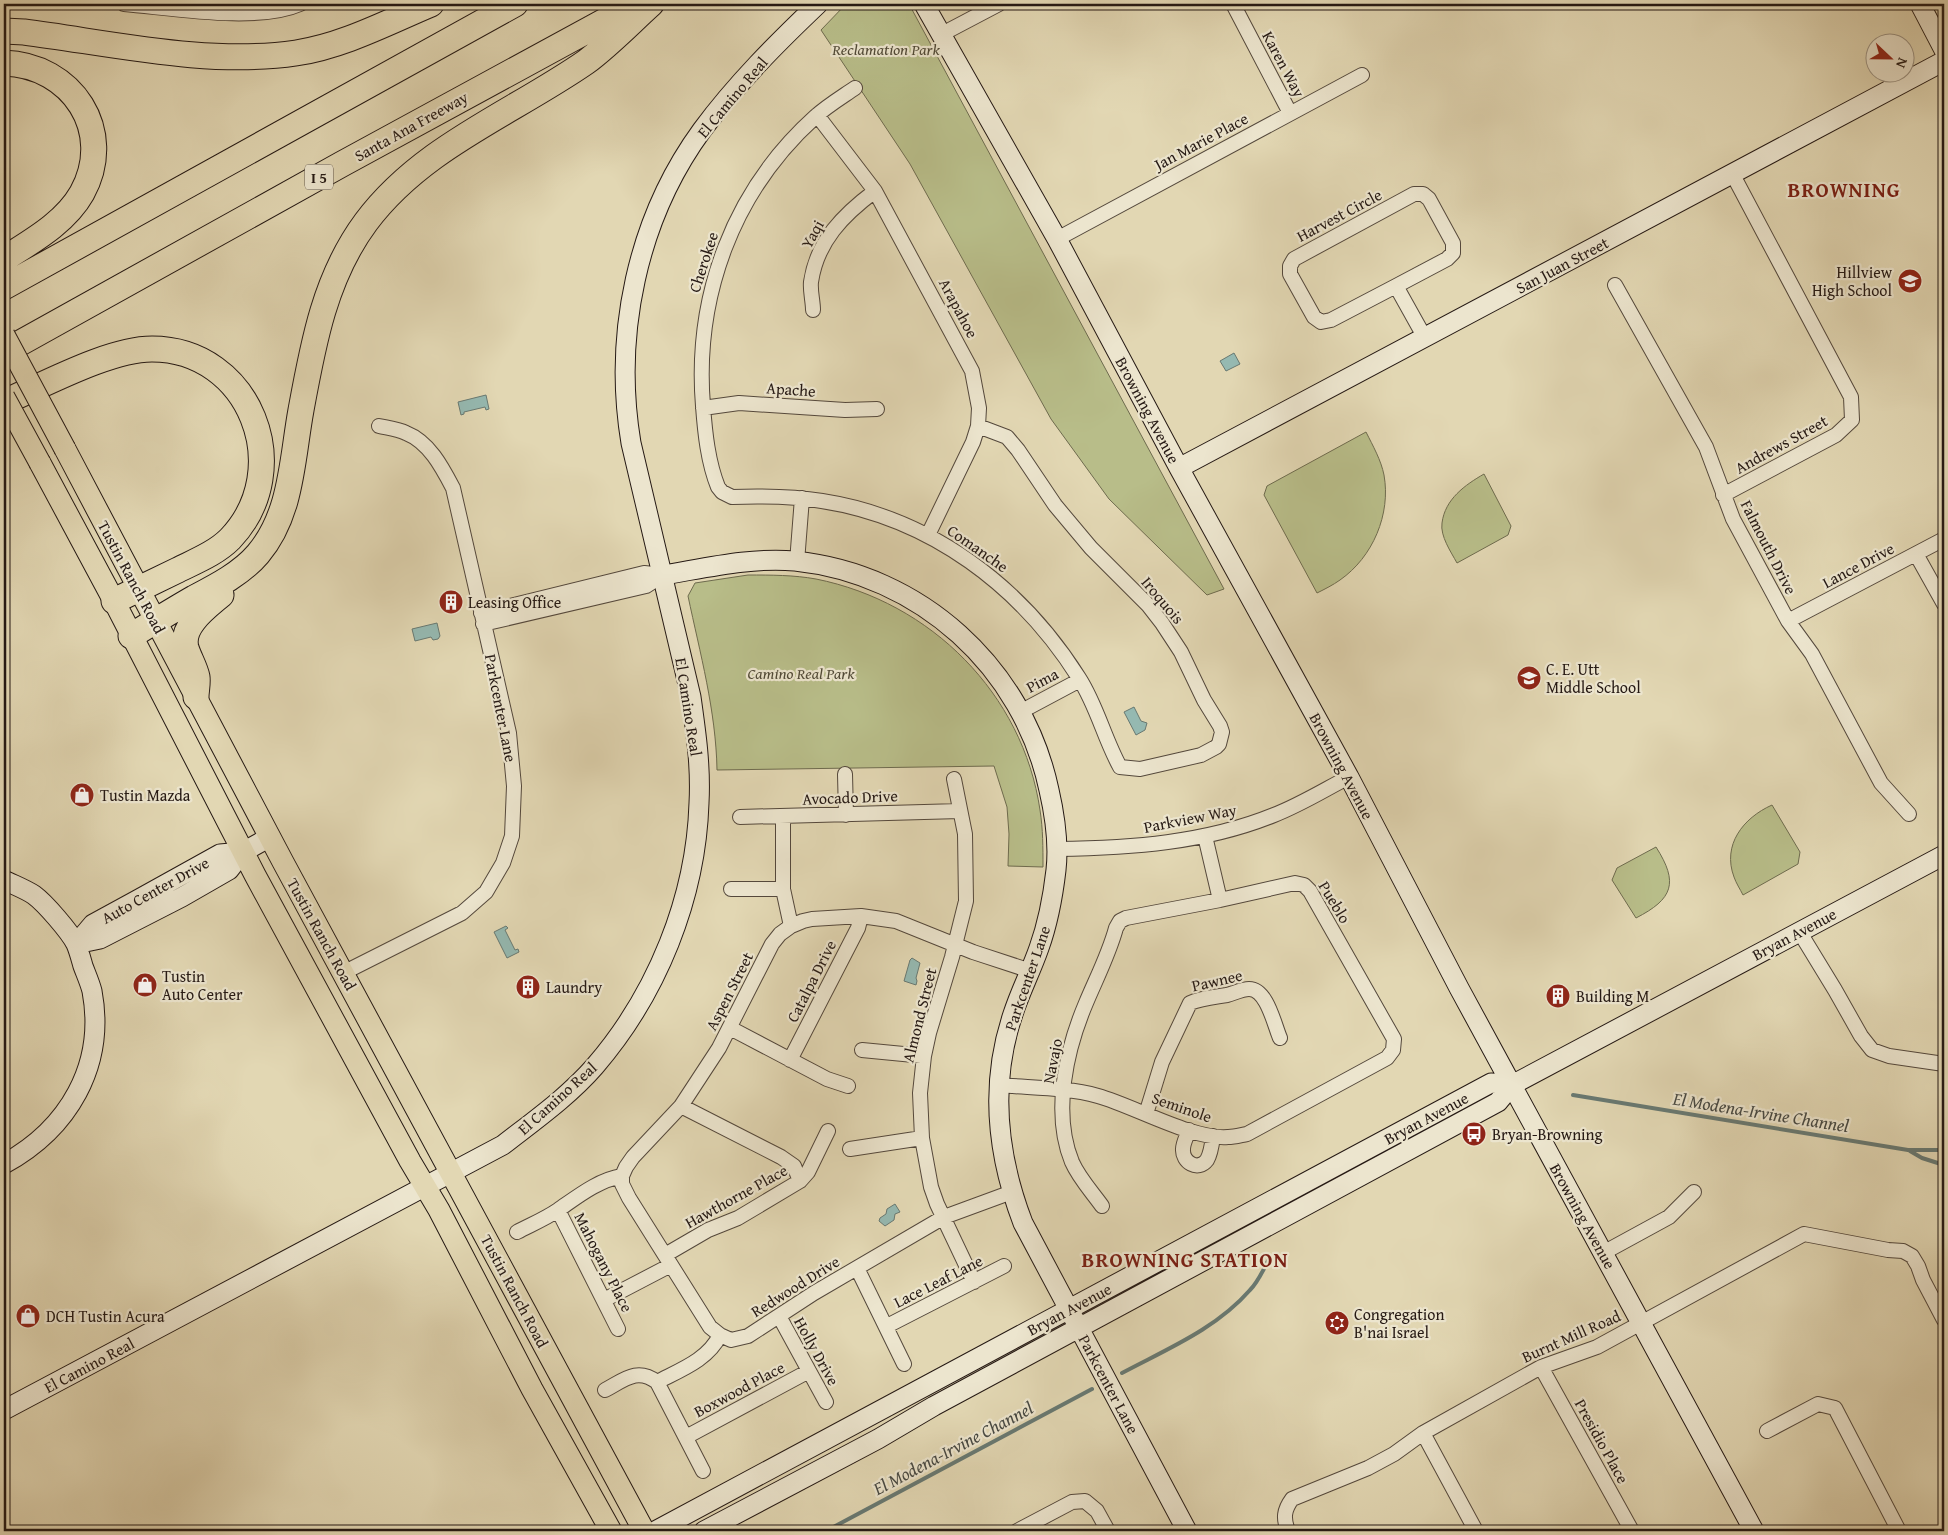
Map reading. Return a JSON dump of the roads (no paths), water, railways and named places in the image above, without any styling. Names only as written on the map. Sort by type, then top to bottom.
[{"type":"highway","points":[[4,31],[227,58],[264,56],[321,48],[432,4]]},
{"type":"highway","points":[[4,286],[515,4]]},
{"type":"highway","name":"Santa Ana Freeway","points":[[4,352],[333,169],[636,4]]},
{"type":"highway","points":[[196,697],[197,677],[186,646],[186,637],[191,626],[202,611],[249,571],[278,523],[287,494],[313,348],[325,302],[345,255],[365,224],[394,190],[429,159],[587,61],[651,4]]},
{"type":"highway","points":[[4,63],[40,70],[63,85],[75,96],[84,109],[92,130],[94,152],[92,168],[82,193],[65,216],[39,237],[4,260]]},
{"type":"highway","points":[[4,402],[117,354],[153,349],[179,352],[202,361],[224,377],[242,396],[255,422],[260,438],[262,455],[257,492],[240,527],[218,549],[114,601]]},
{"type":"highway","points":[[131,636],[233,575],[260,552]]},
{"type":"main road","name":"El Camino Real","points":[[4,1410],[452,1173],[503,1144],[554,1104],[589,1072],[642,1000],[669,944],[680,913],[692,864],[699,803],[699,772],[691,698],[631,443],[625,389],[627,329],[632,294],[644,246],[654,217],[701,131],[727,98],[818,4]]},
{"type":"main road","name":"Browning Avenue","points":[[924,4],[1057,239],[1179,468],[1349,777],[1512,1085],[1754,1531]]},
{"type":"main road","points":[[1920,4],[1944,50]]},
{"type":"main road","name":"San Juan Street","points":[[1179,468],[1733,175],[1944,61]]},
{"type":"main road","name":"Tustin Ranch Road","points":[[4,336],[270,837],[644,1531]]},
{"type":"main road","name":"Tustin Ranch Road","points":[[4,397],[114,601],[243,852],[611,1531]]},
{"type":"main road","name":"Parkcenter Lane","points":[[663,575],[751,562],[781,560],[834,568],[869,579],[891,588],[930,610],[946,622],[978,651],[1004,684],[1020,712],[1037,746],[1045,771],[1053,805],[1057,848],[1052,900],[1040,946],[1017,1001],[1002,1058],[999,1085],[1001,1144],[1012,1192],[1023,1223],[1187,1531]]},
{"type":"main road","name":"Auto Center Drive","points":[[76,944],[100,939],[182,897],[229,870],[243,852],[270,837]]},
{"type":"main road","name":"Bryan Avenue","points":[[704,1531],[1498,1102],[1512,1085],[1944,854]]},
{"type":"main road","points":[[4,880],[35,896],[56,918],[76,944],[92,990],[96,1025],[94,1047],[86,1074],[75,1099],[64,1116],[32,1147],[4,1164]]},
{"type":"main road","name":"Bryan Avenue","points":[[655,1531],[1491,1083],[1512,1085]]},
{"type":"street","points":[[124,4],[243,9],[268,12],[300,4]]},
{"type":"street","points":[[942,34],[998,4]]},
{"type":"street","name":"Karen Way","points":[[1233,4],[1290,113]]},
{"type":"street","name":"Jan Marie Place","points":[[1057,239],[1362,75]]},
{"type":"street","name":"Cherokee","points":[[722,492],[715,480],[705,432],[703,408],[701,364],[704,324],[712,284],[737,218],[767,172],[803,128],[855,88]]},
{"type":"street","name":"Arapahoe","points":[[817,116],[875,191],[972,371],[979,408],[978,426],[973,442],[928,535]]},
{"type":"street","name":"Andrews Street","points":[[1723,495],[1836,435],[1852,420],[1851,397],[1733,175]]},
{"type":"street","name":"Yaqi","points":[[814,310],[811,284],[818,256],[825,239],[840,220],[875,191]]},
{"type":"street","name":"Harvest Circle","points":[[1414,194],[1423,194],[1429,199],[1453,243],[1452,252],[1447,259],[1396,286],[1331,320],[1322,322],[1314,317],[1290,274],[1290,266],[1294,259],[1414,194]]},
{"type":"street","name":"Falmouth Drive","points":[[1615,285],[1706,448],[1732,519],[1788,621],[1812,654],[1881,783],[1909,814]]},
{"type":"street","points":[[1396,286],[1425,338]]},
{"type":"street","name":"Apache","points":[[703,408],[739,403],[845,410],[877,408]]},
{"type":"street","name":"Parkcenter Lane","points":[[343,973],[462,913],[486,892],[503,863],[512,836],[514,786],[509,733],[453,488],[437,458],[407,433],[379,426]]},
{"type":"street","name":"Iroquois","points":[[978,426],[1008,438],[1055,505],[1091,548],[1148,605],[1181,652],[1204,700],[1220,726],[1222,732],[1219,744],[1201,755],[1140,769],[1120,767]]},
{"type":"street","name":"Comanche","points":[[722,492],[732,497],[802,498],[845,505],[883,516],[928,535],[973,563],[1000,583],[1047,632],[1080,680],[1120,767]]},
{"type":"street","points":[[798,562],[802,498]]},
{"type":"street","name":"Lance Drive","points":[[1788,621],[1944,539]]},
{"type":"street","points":[[1916,554],[1944,604]]},
{"type":"street","name":"Parkcenter Lane","points":[[482,618],[646,586],[663,575]]},
{"type":"street","name":"Pima","points":[[1020,712],[1080,680]]},
{"type":"street","points":[[845,774],[846,815]]},
{"type":"street","name":"Parkview Way","points":[[1057,848],[1148,845],[1205,836],[1276,815],[1349,777]]},
{"type":"street","name":"Almond Street","points":[[954,779],[965,834],[966,900],[955,946],[929,1033],[924,1056],[920,1093],[922,1138],[931,1187],[974,1282]]},
{"type":"street","name":"Avocado Drive","points":[[740,817],[960,811]]},
{"type":"street","points":[[783,816],[783,889],[791,926]]},
{"type":"street","points":[[1205,836],[1220,900]]},
{"type":"street","name":"Pueblo","points":[[1120,921],[1126,918],[1295,883],[1304,885],[1310,891],[1394,1039],[1393,1050]]},
{"type":"street","points":[[731,889],[783,889]]},
{"type":"street","name":"Aspen Street","points":[[622,1176],[633,1157],[681,1106],[719,1048],[772,944],[780,934],[791,926],[812,919],[861,916],[896,921],[955,946],[1031,971]]},
{"type":"street","name":"Catalpa Drive","points":[[790,1060],[858,928],[861,916]]},
{"type":"street","name":"Navajo","points":[[1102,1206],[1077,1171],[1070,1156],[1064,1137],[1063,1090],[1070,1050],[1079,1019],[1120,921]]},
{"type":"street","points":[[1798,931],[1861,1036],[1872,1050],[1889,1056],[1944,1064]]},
{"type":"street","name":"Pawnee","points":[[1146,1114],[1162,1062],[1190,1003],[1198,999],[1206,999],[1249,989],[1259,992],[1265,998],[1280,1038]]},
{"type":"street","points":[[730,1028],[827,1079],[848,1086]]},
{"type":"street","points":[[862,1050],[924,1056]]},
{"type":"street","name":"Seminole","points":[[999,1085],[1063,1090],[1098,1096],[1189,1130],[1213,1136],[1228,1137],[1247,1134],[1388,1058],[1393,1050]]},
{"type":"street","points":[[681,1106],[781,1157],[794,1166],[800,1181]]},
{"type":"street","points":[[1189,1130],[1182,1148],[1183,1157],[1194,1166],[1206,1161],[1213,1136]]},
{"type":"street","name":"Hawthorne Place","points":[[604,1300],[668,1260],[708,1230],[738,1218],[800,1181],[808,1172],[828,1131]]},
{"type":"street","points":[[850,1148],[922,1138]]},
{"type":"street","points":[[517,1232],[558,1210],[564,1204],[610,1178],[622,1176],[622,1184],[629,1198],[710,1327],[720,1336],[715,1346],[701,1358],[657,1382]]},
{"type":"street","name":"Redwood Drive","points":[[720,1336],[731,1340],[748,1336],[856,1268],[944,1217],[1012,1192]]},
{"type":"street","points":[[1603,1253],[1669,1218],[1694,1192]]},
{"type":"street","name":"Mahogany Place","points":[[558,1210],[618,1329]]},
{"type":"street","name":"Burnt Mill Road","points":[[1288,1531],[1284,1522],[1285,1509],[1292,1499],[1368,1468],[1394,1454],[1423,1433],[1542,1367],[1597,1347],[1804,1234],[1888,1250],[1903,1251],[1912,1256],[1944,1320]]},
{"type":"street","name":"Lace Leaf Lane","points":[[887,1326],[1004,1266]]},
{"type":"street","points":[[856,1268],[887,1326],[904,1364]]},
{"type":"street","name":"Holly Drive","points":[[778,1316],[826,1402]]},
{"type":"street","name":"Presidio Place","points":[[1542,1367],[1632,1531]]},
{"type":"street","name":"Boxwood Place","points":[[686,1437],[809,1371]]},
{"type":"street","points":[[605,1390],[631,1376],[641,1374],[649,1376],[657,1382],[703,1471]]},
{"type":"street","points":[[1767,1431],[1818,1404],[1835,1408],[1898,1531]]},
{"type":"street","points":[[1423,1433],[1476,1531]]},
{"type":"street","points":[[1017,1531],[1072,1502],[1085,1501],[1096,1511],[1108,1531]]},
{"type":"water","points":[[1234,353],[1240,364],[1226,371],[1220,361]]},
{"type":"water","points":[[486,395],[489,409],[486,410],[485,407],[464,412],[461,415],[458,402]]},
{"type":"water","points":[[437,623],[440,636],[438,639],[433,640],[431,637],[415,641],[412,629]]},
{"type":"water","points":[[1134,707],[1141,721],[1147,723],[1145,730],[1136,735],[1124,712]]},
{"type":"water","points":[[506,926],[508,928],[505,930],[515,950],[518,949],[519,952],[507,958],[494,932]]},
{"type":"water","points":[[912,958],[920,963],[916,985],[904,981]]},
{"type":"water","points":[[895,1204],[900,1212],[895,1214],[894,1220],[885,1226],[879,1221],[880,1218],[886,1214],[887,1209]]},
{"type":"waterway","name":"El Modena-Irvine Channel","points":[[1573,1095],[1908,1150],[1944,1150]]},
{"type":"waterway","points":[[1910,1151],[1922,1158],[1944,1165]]},
{"type":"waterway","name":"El Modena-Irvine Channel","points":[[1122,1373],[1190,1337],[1222,1316],[1237,1304],[1259,1279],[1270,1257]]},
{"type":"waterway","name":"El Modena-Irvine Channel","points":[[826,1531],[1092,1389]]},
{"type":"place","name":"Hillview High School","points":[[1910,281]]},
{"type":"place","name":"Leasing Office","points":[[451,602]]},
{"type":"place","name":"C. E. Utt Middle School","points":[[1529,678]]},
{"type":"place","name":"Tustin Mazda","points":[[82,795]]},
{"type":"place","name":"Tustin Auto Center","points":[[145,985]]},
{"type":"place","name":"Laundry","points":[[528,987]]},
{"type":"place","name":"Building M","points":[[1558,996]]},
{"type":"place","name":"Bryan-Browning","points":[[1474,1134]]},
{"type":"place","name":"DCH Tustin Acura","points":[[28,1316]]},
{"type":"place","name":"Congregation B'nai Israel","points":[[1337,1323]]},
{"type":"district","name":"BROWNING","points":[[1844,189]]},
{"type":"district","name":"BROWNING STATION","points":[[1185,1259]]},
{"type":"park label","name":"Reclamation Park","points":[[886,49]]},
{"type":"park label","name":"Camino Real Park","points":[[801,673]]}]
